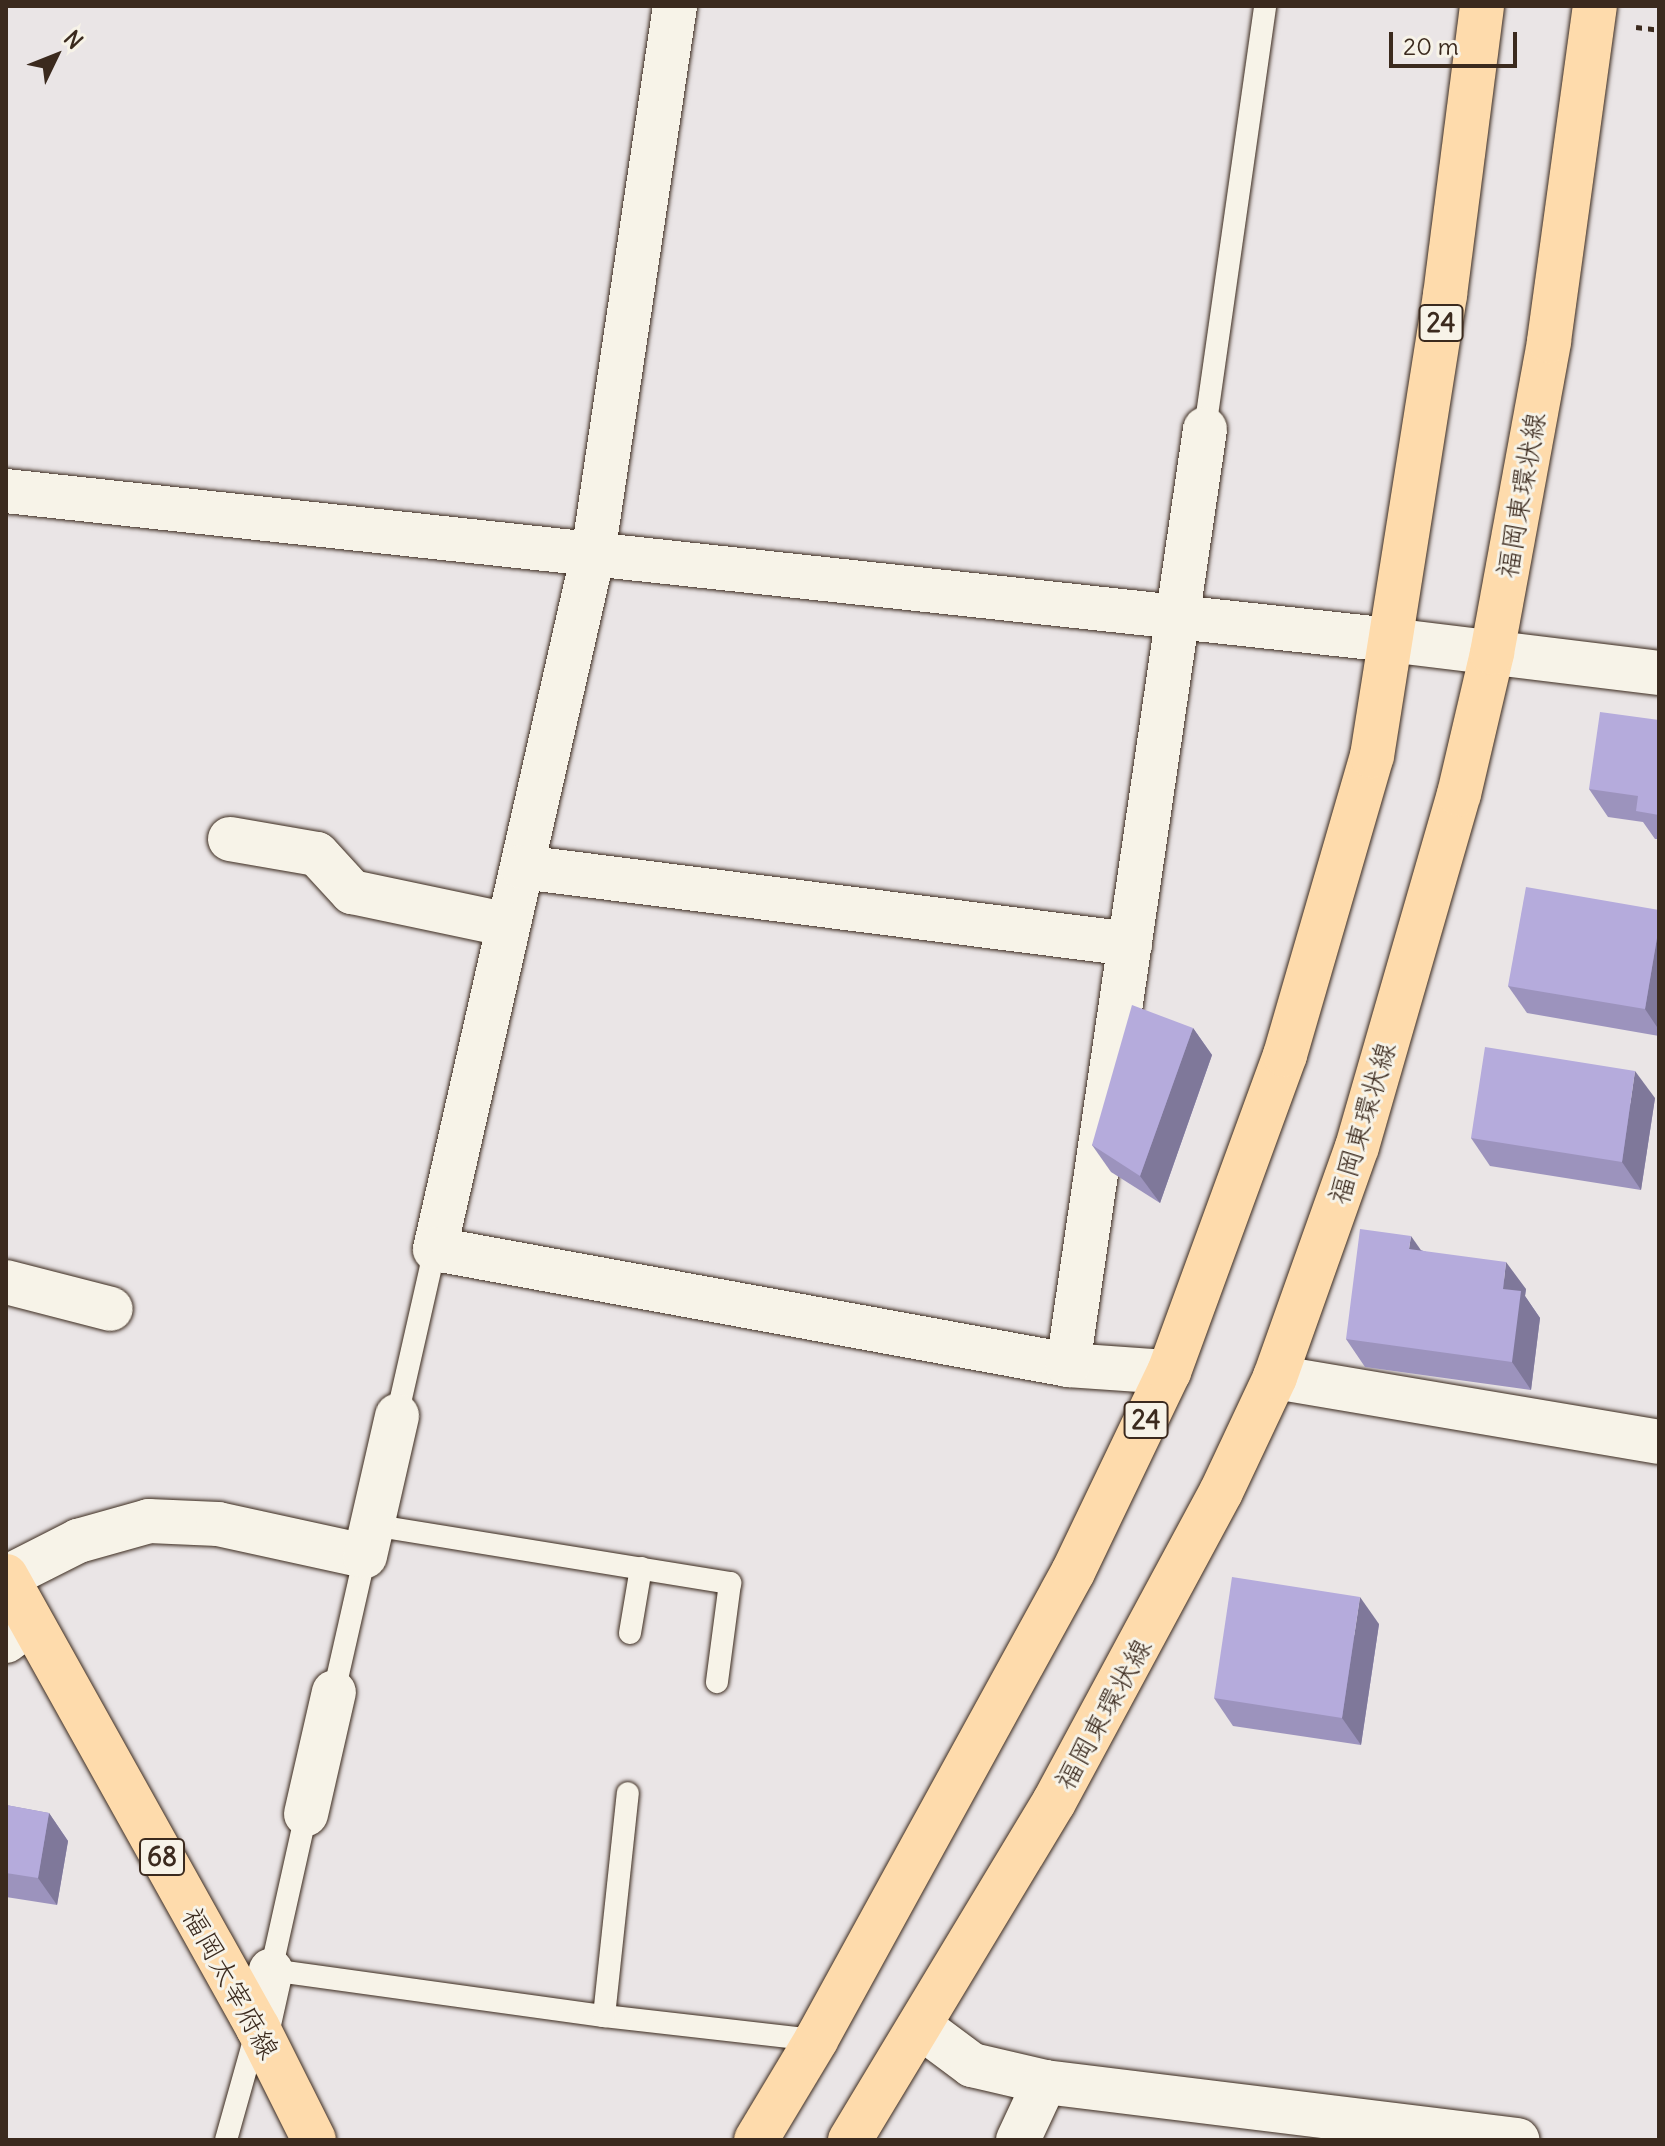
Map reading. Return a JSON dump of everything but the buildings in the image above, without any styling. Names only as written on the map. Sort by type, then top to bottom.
[{"type":"main road","name":"24","points":[[756,2140],[816,2040],[1073,1572],[1169,1372],[1285,1055],[1372,756],[1445,295],[1482,6]]},
{"type":"main road","name":"福岡東環状線","points":[[850,2140],[1054,1802],[1168,1596],[1275,1377],[1357,1147],[1459,794],[1492,653],[1549,341],[1595,6]]},
{"type":"main road","name":"福岡太宰府線","points":[[6,1576],[19,1632],[258,2028],[314,2140]]},
{"type":"street","points":[[675,6],[593,554],[435,1249],[1068,1365],[1169,1372]]},
{"type":"street","points":[[1068,1365],[1205,429]]},
{"type":"street","points":[[6,491],[1390,640],[1659,673]]},
{"type":"street","points":[[230,839],[317,854],[352,892],[508,925]]},
{"type":"street","points":[[522,867],[1130,944]]},
{"type":"street","points":[[6,1282],[111,1309]]},
{"type":"street","points":[[1275,1377],[1659,1442]]},
{"type":"street","points":[[6,1576],[78,1541],[149,1521],[218,1524],[368,1541],[397,1416]]},
{"type":"street","points":[[306,1814],[334,1692]]},
{"type":"street","points":[[258,2028],[271,1970]]},
{"type":"street","points":[[921,2027],[972,2065],[1045,2082],[1517,2140]]},
{"type":"street","points":[[1018,2140],[1045,2082]]},
{"type":"lane","points":[[1205,429],[1265,6]]},
{"type":"lane","points":[[397,1416],[435,1249]]},
{"type":"lane","points":[[334,1692],[368,1541],[641,1568],[730,1583],[717,1682]]},
{"type":"lane","points":[[630,1633],[641,1568]]},
{"type":"lane","points":[[604,2016],[628,1793]]},
{"type":"lane","points":[[306,1814],[271,1970],[604,2016],[816,2040]]},
{"type":"lane","points":[[226,2140],[258,2028]]}]
